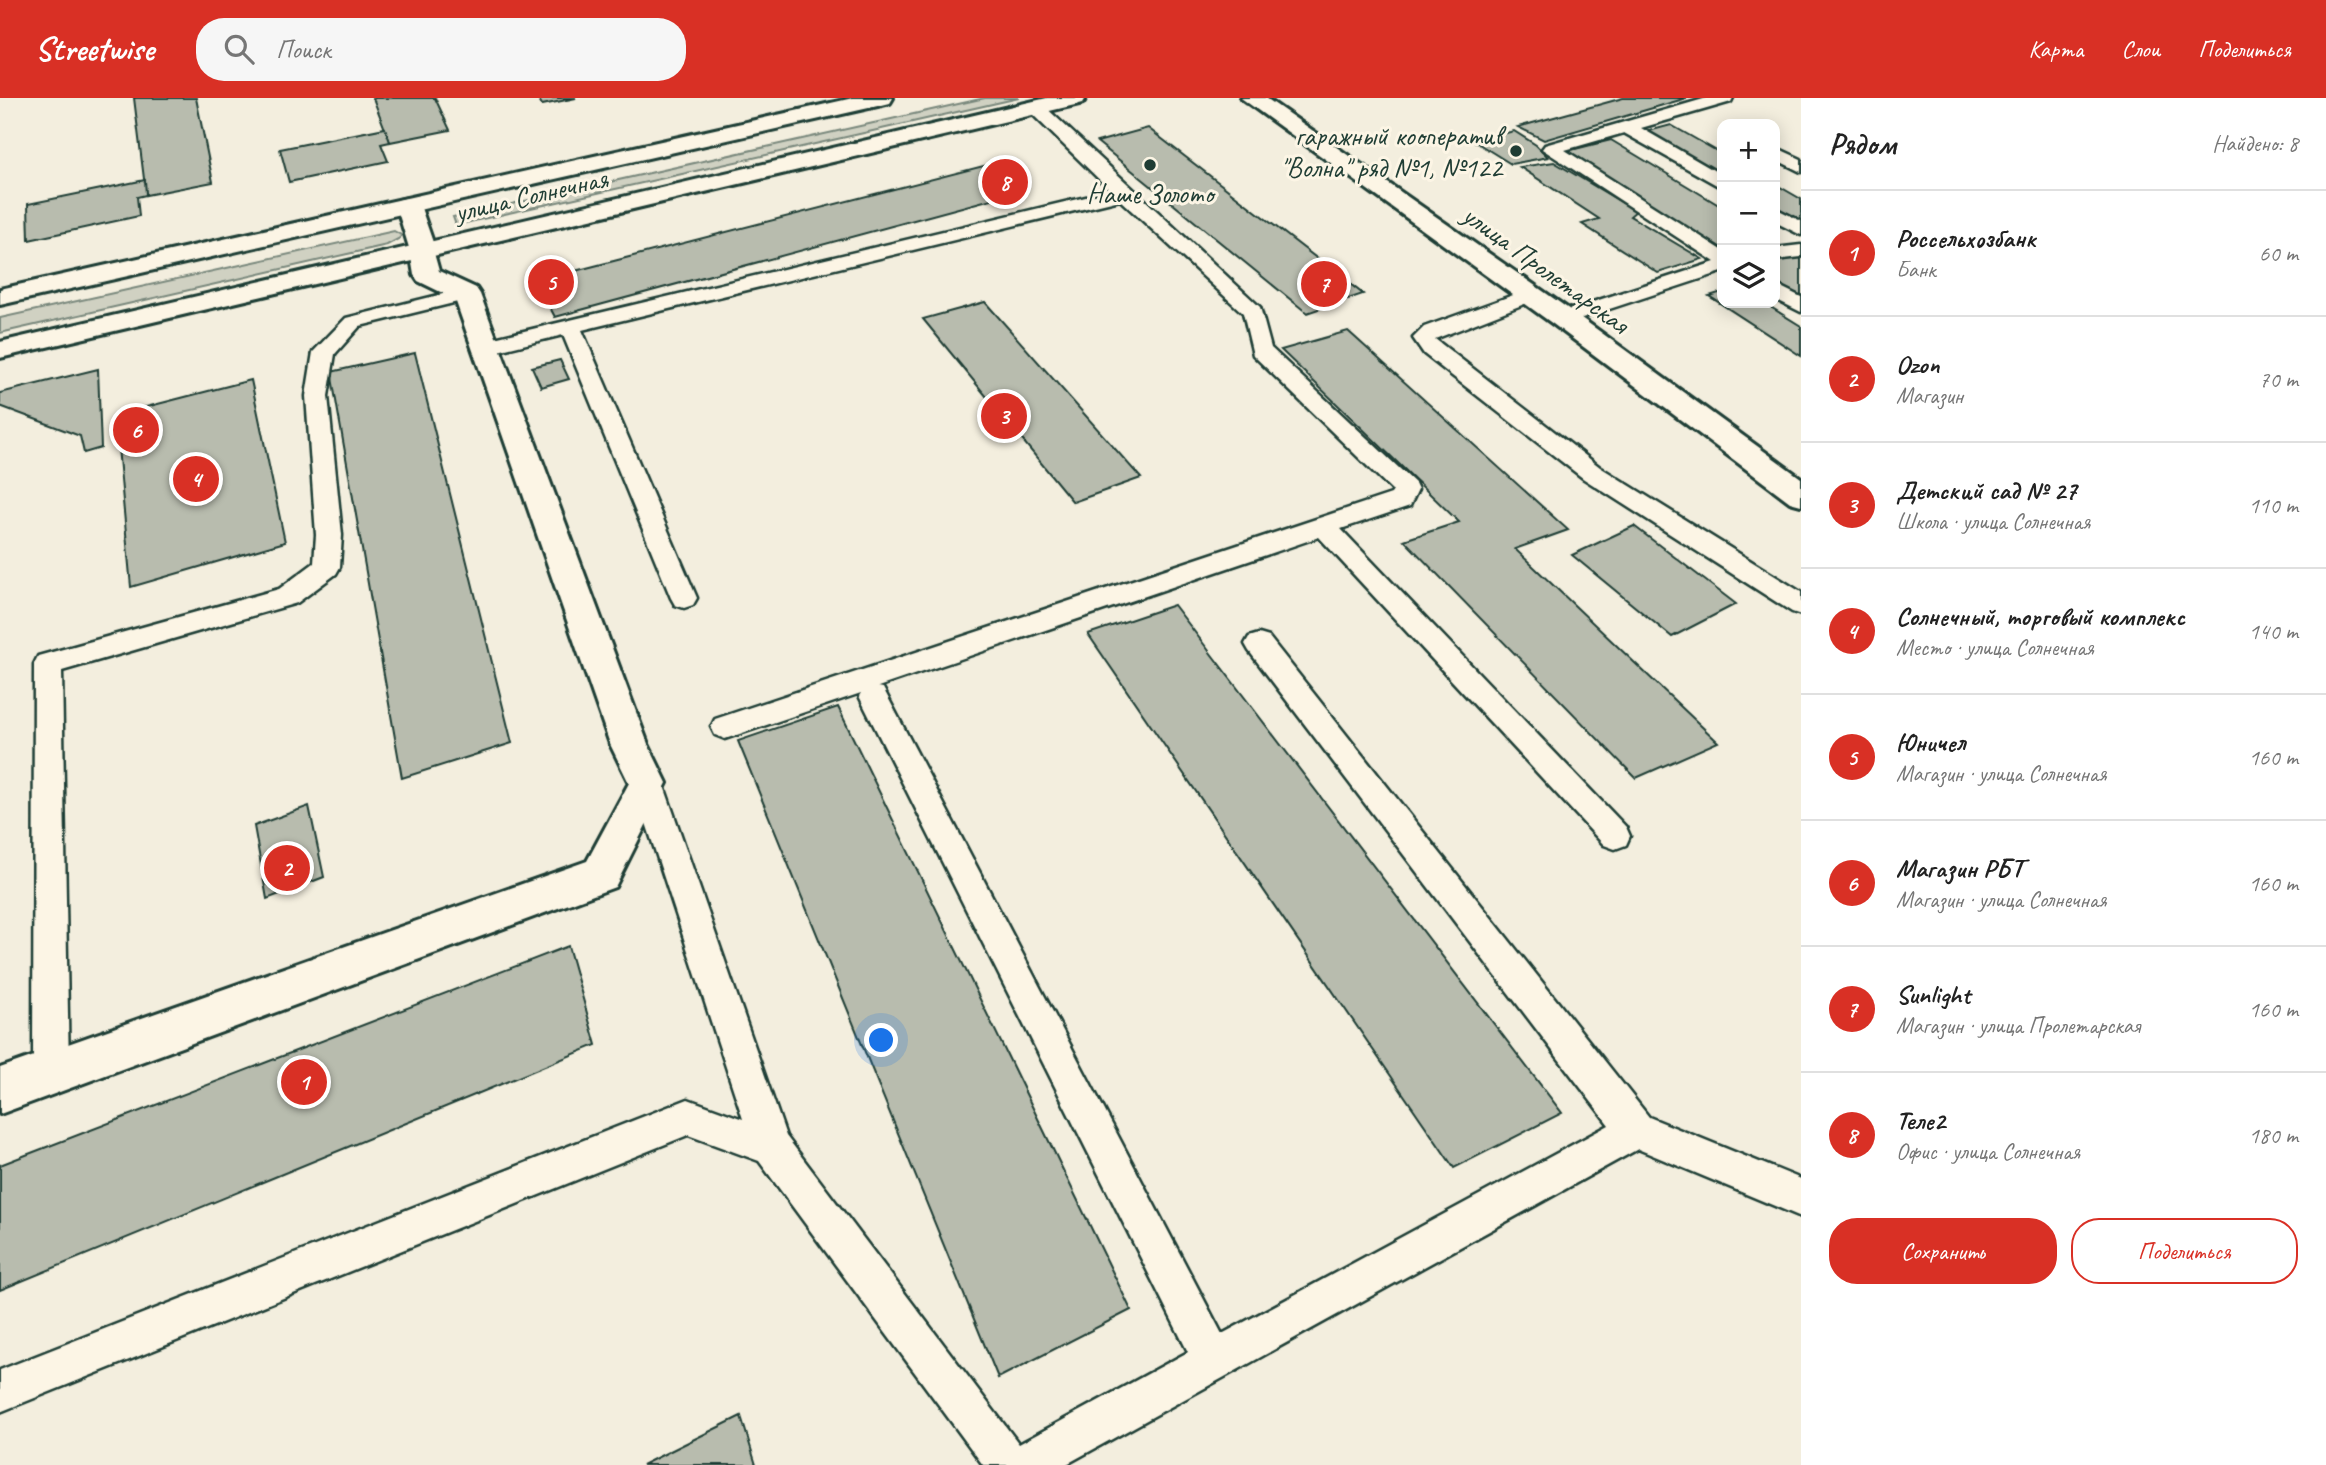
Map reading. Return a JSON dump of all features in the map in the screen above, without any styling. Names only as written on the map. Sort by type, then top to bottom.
[{"type":"main road","name":"улица Солнечная","points":[[0,298],[882,98]]},
{"type":"main road","name":"улица Солнечная","points":[[0,350],[1075,98]]},
{"type":"main road","name":"улица Пролетарская","points":[[1252,98],[1563,318],[1801,494]]},
{"type":"main road","points":[[0,1091],[601,874],[648,783],[629,744],[467,294],[427,275],[424,251],[408,205]]},
{"type":"lane","points":[[1717,255],[1551,149],[1725,98]]},
{"type":"lane","points":[[725,727],[1401,500],[1406,489],[1261,350],[1253,311],[1035,107]]},
{"type":"lane","points":[[1693,107],[1714,119]]},
{"type":"lane","points":[[1626,127],[1720,182]]},
{"type":"lane","points":[[1780,155],[1801,167]]},
{"type":"lane","points":[[486,347],[1124,193]]},
{"type":"lane","points":[[1780,217],[1801,229]]},
{"type":"lane","points":[[1780,253],[1801,251]]},
{"type":"lane","points":[[1563,318],[1717,268]]},
{"type":"lane","points":[[1780,293],[1801,306]]},
{"type":"lane","points":[[51,1072],[48,664],[288,596],[327,567],[329,535],[317,396],[324,352],[353,322],[467,294]]},
{"type":"lane","points":[[1530,295],[1432,331],[1424,338],[1432,349],[1592,473],[1801,605]]},
{"type":"lane","points":[[570,327],[684,598]]},
{"type":"lane","points":[[1324,527],[1615,836]]},
{"type":"lane","points":[[1259,644],[1636,1130],[1801,1198]]},
{"type":"lane","points":[[873,696],[1215,1362]]},
{"type":"lane","points":[[648,783],[771,1147],[1009,1465]]},
{"type":"lane","points":[[0,1391],[521,1181],[688,1117],[771,1147]]},
{"type":"lane","points":[[1023,1465],[1636,1130]]},
{"type":"shaded area","points":[[985,98],[1019,98],[456,225],[453,217]]},
{"type":"shaded area","points":[[394,231],[401,235],[400,238],[387,245],[0,333],[0,318]]},
{"type":"building","points":[[134,98],[196,98],[213,182],[146,195]]},
{"type":"building","points":[[373,98],[435,98],[450,130],[390,142]]},
{"type":"building","points":[[538,98],[576,98],[542,105]]},
{"type":"building","points":[[1623,98],[1687,98],[1544,140],[1518,127]]},
{"type":"building","points":[[1671,125],[1717,151],[1717,174],[1645,132]]},
{"type":"building","points":[[385,128],[390,142],[381,144],[388,161],[289,182],[280,149]]},
{"type":"building","points":[[1148,128],[1363,294],[1307,313],[1097,142]]},
{"type":"building","name":"гаражный кооператив \"Волна\" ряд №1, №122","points":[[1514,131],[1536,145],[1548,157],[1511,164],[1474,141]]},
{"type":"building","points":[[1611,140],[1717,204],[1717,246],[1567,151]]},
{"type":"building","points":[[1554,162],[1636,211],[1630,216],[1702,259],[1658,273],[1582,224],[1599,219],[1520,167]]},
{"type":"building","points":[[995,163],[1025,190],[555,317],[536,281]]},
{"type":"building","points":[[145,180],[146,195],[137,197],[139,216],[29,240],[28,204]]},
{"type":"building","points":[[1780,187],[1801,199],[1801,222],[1780,210]]},
{"type":"building","points":[[1801,257],[1801,298],[1780,285],[1780,260]]},
{"type":"building","points":[[1717,294],[1717,301],[1709,296]]},
{"type":"building","points":[[985,302],[1141,478],[1073,502],[923,319]]},
{"type":"building","points":[[1727,308],[1772,308],[1801,326],[1801,356]]},
{"type":"building","points":[[1348,331],[1568,530],[1515,549],[1718,742],[1636,778],[1404,540],[1459,522],[1281,350]]},
{"type":"building","points":[[415,353],[512,743],[402,778],[331,372]]},
{"type":"building","points":[[560,360],[569,379],[541,387],[532,367]]},
{"type":"building","points":[[98,369],[101,448],[84,453],[80,436],[0,406],[0,393]]},
{"type":"building","points":[[251,380],[285,542],[131,587],[115,415]]},
{"type":"building","points":[[1634,526],[1736,604],[1672,637],[1572,555]]},
{"type":"building","points":[[1174,605],[1562,1113],[1454,1168],[1088,634]]},
{"type":"building","points":[[838,707],[1131,1310],[998,1378],[738,741]]},
{"type":"building","points":[[309,806],[324,877],[267,899],[254,826]]},
{"type":"building","points":[[568,946],[596,1045],[0,1290],[0,1165]]},
{"type":"building","points":[[741,1416],[756,1465],[642,1465]]},
{"type":"place","name":"гаражный кооператив \"Волна\" ряд №1, №122","points":[[1516,151]]},
{"type":"place","name":"Наше Золото","points":[[1150,165]]},
{"type":"place","name":"Теле2","points":[[1005,182]]},
{"type":"place","name":"Юничел","points":[[551,282]]},
{"type":"place","name":"Sunlight","points":[[1324,284]]},
{"type":"place","name":"Детский сад № 27","points":[[1004,416]]},
{"type":"place","name":"Магазин РБТ","points":[[136,430]]},
{"type":"place","name":"Солнечный, торговый комплекс","points":[[196,479]]},
{"type":"place","name":"Ozon","points":[[287,868]]},
{"type":"place","name":"Россельхозбанк","points":[[304,1082]]}]
